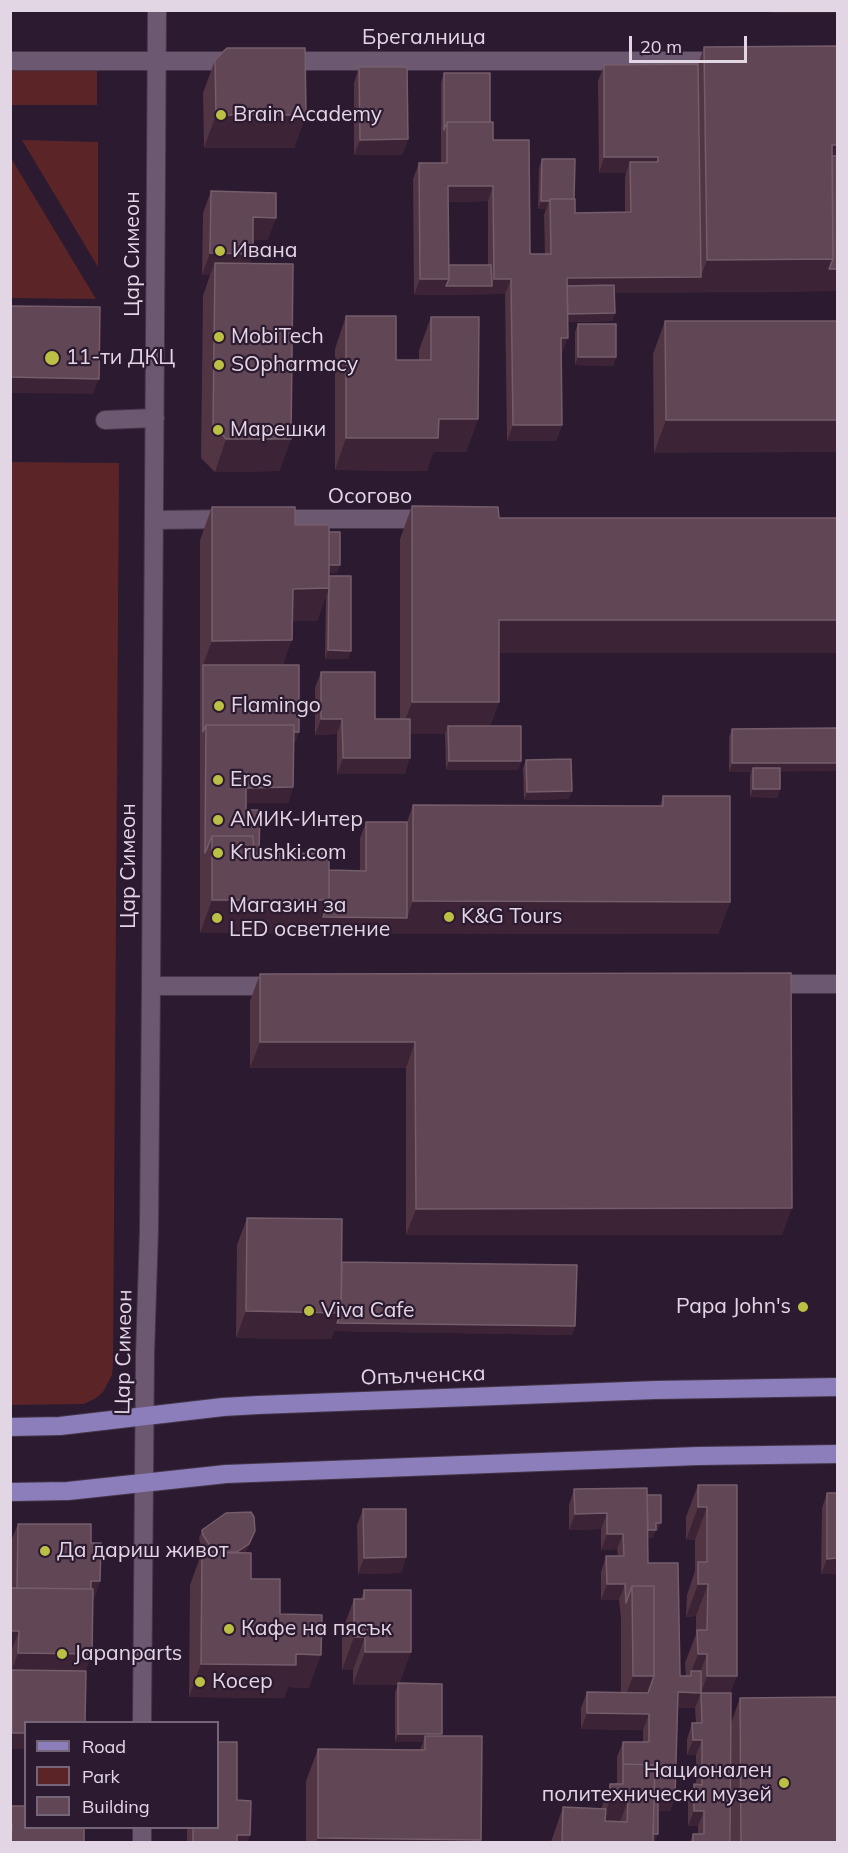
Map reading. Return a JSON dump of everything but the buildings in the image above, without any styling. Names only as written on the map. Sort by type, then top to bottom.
[{"type":"main road","name":"Опълченска","points":[[10,1427],[60,1426],[258,1405],[655,1390],[837,1387]]},
{"type":"main road","points":[[10,1492],[68,1491],[226,1474],[698,1456],[837,1454]]},
{"type":"street","name":"Цар Симеон","points":[[142,1721],[152,986],[157,10]]},
{"type":"street","name":"Брегалница","points":[[10,61],[742,61]]},
{"type":"street","points":[[105,420],[154,418]]},
{"type":"street","name":"Осогово","points":[[154,520],[450,519]]},
{"type":"street","points":[[751,984],[837,984]]},
{"type":"street","points":[[152,986],[291,986]]},
{"type":"green space","points":[[97,67],[97,105],[11,105],[11,68]]},
{"type":"green space","points":[[22,140],[98,142],[98,267]]},
{"type":"green space","points":[[11,158],[96,299],[11,298]]},
{"type":"green space","points":[[11,462],[119,463],[113,1365],[112,1375],[103,1392],[84,1404],[11,1405]]},
{"type":"place","name":"Brain Academy","points":[[221,115]]},
{"type":"place","name":"Ивана","points":[[220,251]]},
{"type":"place","name":"MobiTech","points":[[219,337]]},
{"type":"place","name":"11-ти ДКЦ","points":[[52,358]]},
{"type":"place","name":"SOpharmacy","points":[[219,365]]},
{"type":"place","name":"Марешки","points":[[218,430]]},
{"type":"place","name":"Flamingo","points":[[219,706]]},
{"type":"place","name":"Eros","points":[[218,780]]},
{"type":"place","name":"АМИК-Интер","points":[[218,820]]},
{"type":"place","name":"Krushki.com","points":[[218,853]]},
{"type":"place","name":"K&G Tours","points":[[449,917]]},
{"type":"place","name":"Магазин за LED осветление","points":[[217,918]]},
{"type":"place","name":"Papa John's","points":[[803,1307]]},
{"type":"place","name":"Viva Cafe","points":[[309,1311]]},
{"type":"place","name":"Да дариш живот","points":[[45,1551]]},
{"type":"place","name":"Кафе на пясък","points":[[229,1629]]},
{"type":"place","name":"Japanparts","points":[[62,1654]]},
{"type":"place","name":"Косер","points":[[200,1682]]},
{"type":"place","name":"Национален политехнически музей","points":[[784,1783]]}]
